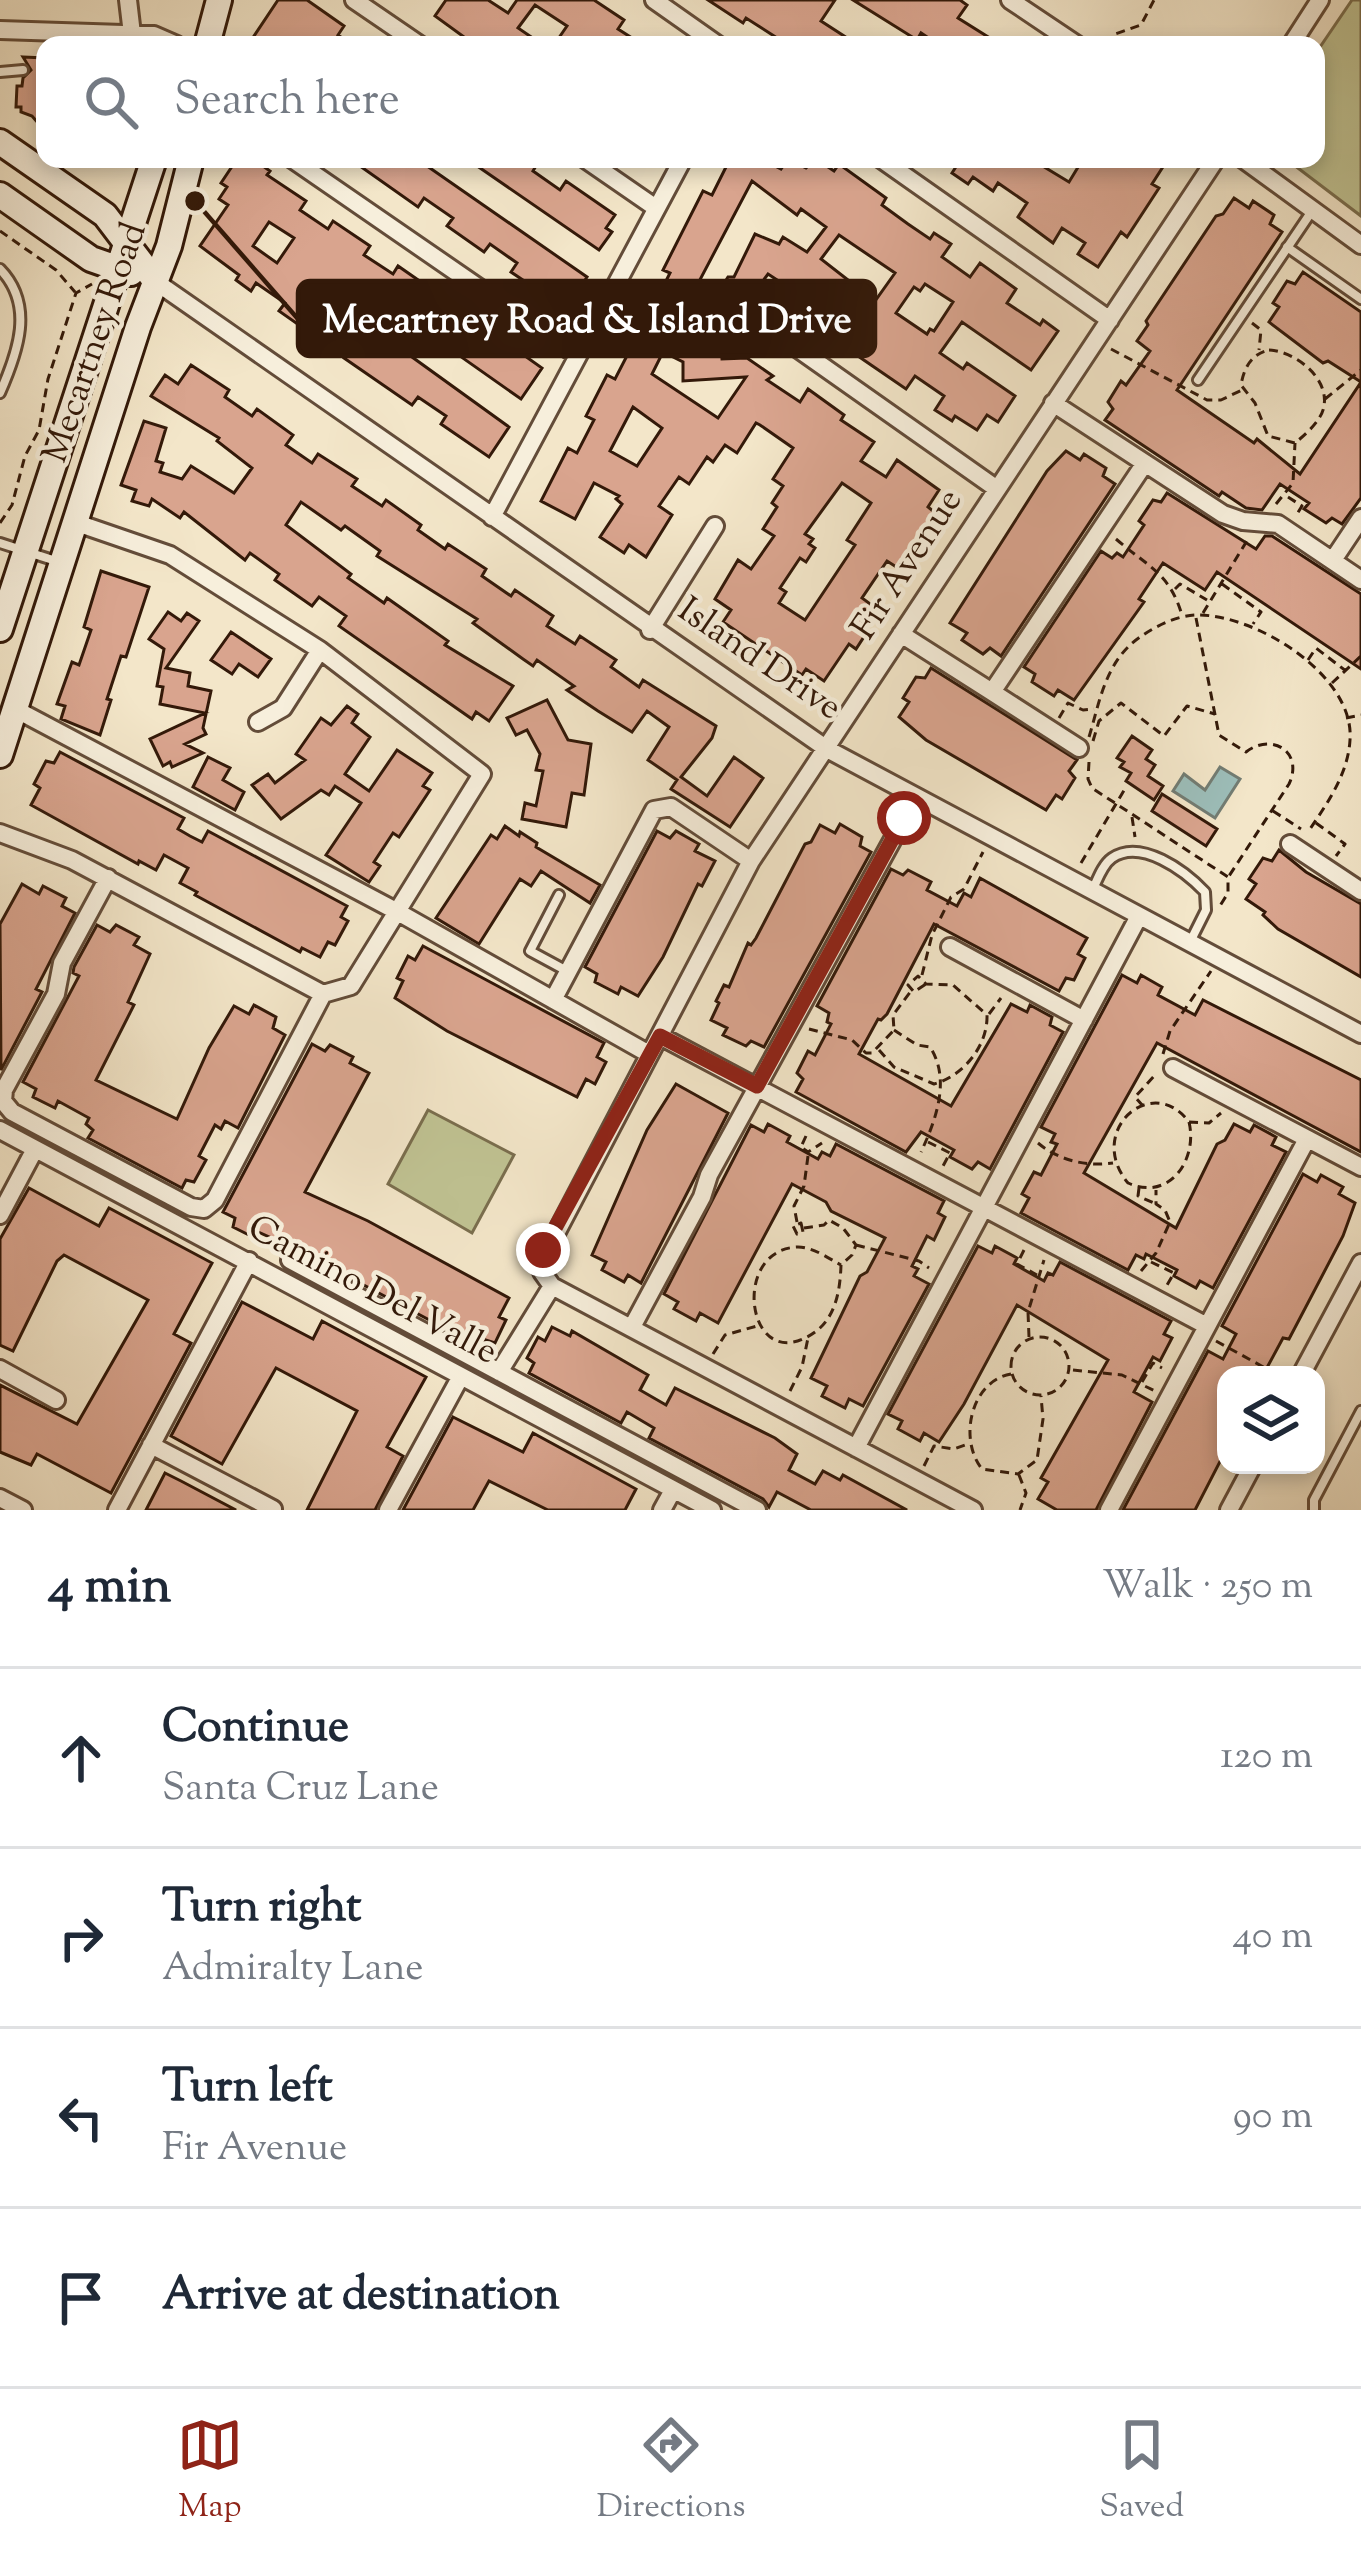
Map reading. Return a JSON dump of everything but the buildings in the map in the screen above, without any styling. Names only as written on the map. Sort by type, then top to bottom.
[{"type":"main road","points":[[210,36],[220,0]]},
{"type":"main road","name":"Island Drive","points":[[0,142],[36,167]]},
{"type":"main road","name":"Island Drive","points":[[38,168],[105,214],[156,282]]},
{"type":"main road","name":"Mecartney Road","points":[[0,629],[151,168]]},
{"type":"main road","name":"Mecartney Road","points":[[0,754],[170,246],[189,168]]},
{"type":"main road","name":"Island Drive","points":[[0,195],[91,259],[156,282]]},
{"type":"street","points":[[128,0],[132,34]]},
{"type":"street","points":[[354,0],[406,36]]},
{"type":"street","points":[[654,0],[705,36]]},
{"type":"street","points":[[1010,0],[1039,8],[1068,36]]},
{"type":"street","points":[[1297,36],[1320,0]]},
{"type":"street","points":[[0,30],[156,36]]},
{"type":"street","points":[[305,168],[578,356]]},
{"type":"street","points":[[598,168],[656,208]]},
{"type":"street","points":[[492,517],[678,168]]},
{"type":"street","points":[[894,168],[1110,320]]},
{"type":"street","name":"Fir Avenue","points":[[499,1372],[547,1279],[543,1250],[751,861],[1210,168]]},
{"type":"street","points":[[1255,168],[1361,245]]},
{"type":"street","name":"Island Drive","points":[[156,282],[827,749],[1361,1034]]},
{"type":"street","points":[[794,346],[998,489]]},
{"type":"street","points":[[1053,403],[1223,514],[1278,524],[1361,580]]},
{"type":"street","points":[[992,692],[1145,463]]},
{"type":"street","points":[[1333,560],[1361,518]]},
{"type":"street","points":[[0,833],[108,878],[323,994],[351,986],[482,774],[320,650],[170,555],[74,523]]},
{"type":"street","points":[[650,630],[715,526]]},
{"type":"street","points":[[901,634],[1086,750]]},
{"type":"street","points":[[259,722],[283,708],[320,650]]},
{"type":"street","points":[[15,709],[396,911],[650,1054]]},
{"type":"street","points":[[632,1327],[791,1021],[916,797]]},
{"type":"street","points":[[554,1000],[654,810],[671,807],[751,861]]},
{"type":"street","points":[[1290,844],[1361,891]]},
{"type":"street","points":[[108,878],[62,963],[56,994],[4,1090],[3,1101],[12,1112],[32,1123],[191,1208],[204,1209],[215,1200],[323,994]]},
{"type":"street","points":[[856,1448],[1139,916]]},
{"type":"street","points":[[950,947],[1084,1020]]},
{"type":"street","points":[[660,1036],[1159,1300],[1205,1330]]},
{"type":"street","points":[[1173,1068],[1361,1167]]},
{"type":"street","name":"Camino Del Valle","points":[[0,1130],[712,1510]]},
{"type":"street","points":[[1109,1510],[1307,1139]]},
{"type":"street","points":[[0,1215],[35,1149]]},
{"type":"street","points":[[290,1260],[757,1510]]},
{"type":"street","points":[[117,1510],[249,1262]]},
{"type":"street","points":[[1306,1366],[1361,1263]]},
{"type":"street","points":[[547,1279],[973,1510]]},
{"type":"street","points":[[0,1370],[56,1400]]},
{"type":"street","points":[[388,1510],[461,1376]]},
{"type":"street","points":[[152,1445],[274,1509]]},
{"type":"street","points":[[1229,1510],[1248,1474]]},
{"type":"street","points":[[662,1510],[673,1490]]},
{"type":"street","points":[[0,1498],[23,1510]]},
{"type":"lane","points":[[0,72],[23,70]]},
{"type":"lane","points":[[1198,380],[1312,210]]},
{"type":"lane","points":[[1286,247],[1361,299]]},
{"type":"lane","points":[[0,269],[19,297],[22,316],[0,393]]},
{"type":"lane","points":[[0,544],[63,562]]},
{"type":"lane","points":[[1092,891],[1110,859],[1138,851],[1149,854],[1205,892],[1206,910],[1193,945]]},
{"type":"lane","points":[[560,895],[530,951],[568,972]]},
{"type":"lane","points":[[1314,1510],[1314,1500],[1361,1411]]},
{"type":"path","points":[[1114,36],[1141,25],[1154,0]]},
{"type":"path","points":[[0,231],[56,270],[76,293]]},
{"type":"path","points":[[0,523],[39,430],[48,379],[76,293],[118,269]]},
{"type":"path","points":[[1241,316],[1261,330],[1259,352],[1243,373],[1244,389],[1268,436],[1295,443],[1313,426],[1324,400],[1361,370]]},
{"type":"path","points":[[1096,339],[1207,400],[1221,400],[1244,389]]},
{"type":"path","points":[[1259,352],[1279,350],[1298,360],[1316,378],[1324,400]]},
{"type":"path","points":[[1287,496],[1302,506],[1287,530]]},
{"type":"path","points":[[1103,525],[1160,572],[1174,590],[1182,617]]},
{"type":"path","points":[[1220,583],[1261,611],[1251,627]]},
{"type":"path","points":[[1174,590],[1180,584],[1209,601]]},
{"type":"path","points":[[1193,945],[1228,893],[1228,878],[1293,777],[1288,750],[1280,745],[1260,743],[1246,752],[1219,735],[1195,615]]},
{"type":"path","points":[[1228,878],[1092,788],[1088,779],[1086,750],[1096,709],[1112,670],[1130,646],[1153,629],[1195,615],[1251,627],[1273,637],[1308,661],[1330,684],[1346,718],[1350,742],[1332,796],[1307,833],[1272,810]]},
{"type":"path","points":[[1308,661],[1316,648],[1346,671]]},
{"type":"path","points":[[1330,684],[1361,656]]},
{"type":"path","points":[[1086,750],[1099,721],[1121,703],[1164,736],[1187,706],[1215,714]]},
{"type":"path","points":[[1051,730],[1068,704],[1096,709]]},
{"type":"path","points":[[1346,718],[1361,715]]},
{"type":"path","points":[[1070,880],[1126,787]]},
{"type":"path","points":[[1132,815],[1138,851]]},
{"type":"path","points":[[1314,822],[1345,844],[1328,869]]},
{"type":"path","points":[[921,977],[932,934],[951,897],[964,889],[990,837]]},
{"type":"path","points":[[1143,1106],[1136,1097],[1138,1090],[1157,1072],[1170,1031],[1218,958]]},
{"type":"path","points":[[791,1021],[852,1040],[866,1053],[879,1050],[894,1030],[893,1015],[912,991],[910,981],[921,977],[926,984]]},
{"type":"path","points":[[939,1084],[976,1055],[987,1015],[1011,980]]},
{"type":"path","points":[[912,991],[919,992],[926,984]]},
{"type":"path","points":[[926,984],[953,985],[987,1015]]},
{"type":"path","points":[[894,1030],[935,1054],[941,1099],[913,1169]]},
{"type":"path","points":[[879,1050],[894,1066],[939,1084]]},
{"type":"path","points":[[1189,1122],[1214,1121],[1229,1097]]},
{"type":"path","points":[[1172,1105],[1189,1122],[1193,1145],[1178,1175],[1156,1188],[1128,1183],[1114,1162],[1113,1144],[1129,1112],[1143,1106],[1172,1105]]},
{"type":"path","points":[[1023,1134],[1059,1157],[1089,1164],[1114,1162]]},
{"type":"path","points":[[926,1142],[950,1153],[934,1181]]},
{"type":"path","points":[[804,1228],[797,1222],[794,1206],[804,1186],[808,1152]]},
{"type":"path","points":[[1132,1286],[1170,1222],[1170,1216],[1156,1204],[1138,1196],[1139,1188]]},
{"type":"path","points":[[1156,1188],[1156,1204]]},
{"type":"path","points":[[794,1247],[804,1228],[829,1220],[843,1228],[856,1246],[919,1261],[944,1281]]},
{"type":"path","points":[[797,1222],[793,1226],[797,1234]]},
{"type":"path","points":[[1032,1233],[1017,1264],[1039,1275]]},
{"type":"path","points":[[1030,1339],[1025,1323],[1051,1244]]},
{"type":"path","points":[[791,1344],[808,1337],[831,1314],[841,1265],[856,1246]]},
{"type":"path","points":[[802,1354],[758,1325],[753,1302],[756,1278],[764,1264],[794,1247],[810,1249],[841,1265]]},
{"type":"path","points":[[1150,1261],[1174,1273],[1159,1300]]},
{"type":"path","points":[[706,1367],[725,1335],[758,1325]]},
{"type":"path","points":[[1205,1330],[1263,1366]]},
{"type":"path","points":[[781,1408],[802,1367],[808,1337]]},
{"type":"path","points":[[1030,1339],[1059,1345],[1068,1355],[1071,1370],[1061,1388],[1041,1396],[1018,1384],[1011,1374],[1012,1352],[1020,1341],[1030,1339]]},
{"type":"path","points":[[1142,1382],[1153,1363],[1180,1377]]},
{"type":"path","points":[[1071,1370],[1108,1372],[1142,1382],[1168,1400]]},
{"type":"path","points":[[1011,1374],[998,1376],[985,1388],[971,1418],[969,1444],[982,1469],[1018,1474],[1037,1460],[1041,1396]]},
{"type":"path","points":[[916,1480],[934,1446],[954,1449],[969,1444]]},
{"type":"path","points":[[1018,1474],[1026,1493],[1020,1510]]},
{"type":"green space","points":[[1352,0],[1361,0],[1361,216],[1298,168],[1325,168],[1325,40]]},
{"type":"green space","points":[[428,1110],[514,1155],[472,1233],[388,1184]]},
{"type":"water","points":[[1220,767],[1240,779],[1215,818],[1173,791],[1184,774],[1205,790]]},
{"type":"place","name":"Mecartney Road & Island Drive","points":[[195,201]]},
{"type":"route","points":[[543,1250],[660,1036],[757,1086],[904,818]]}]
